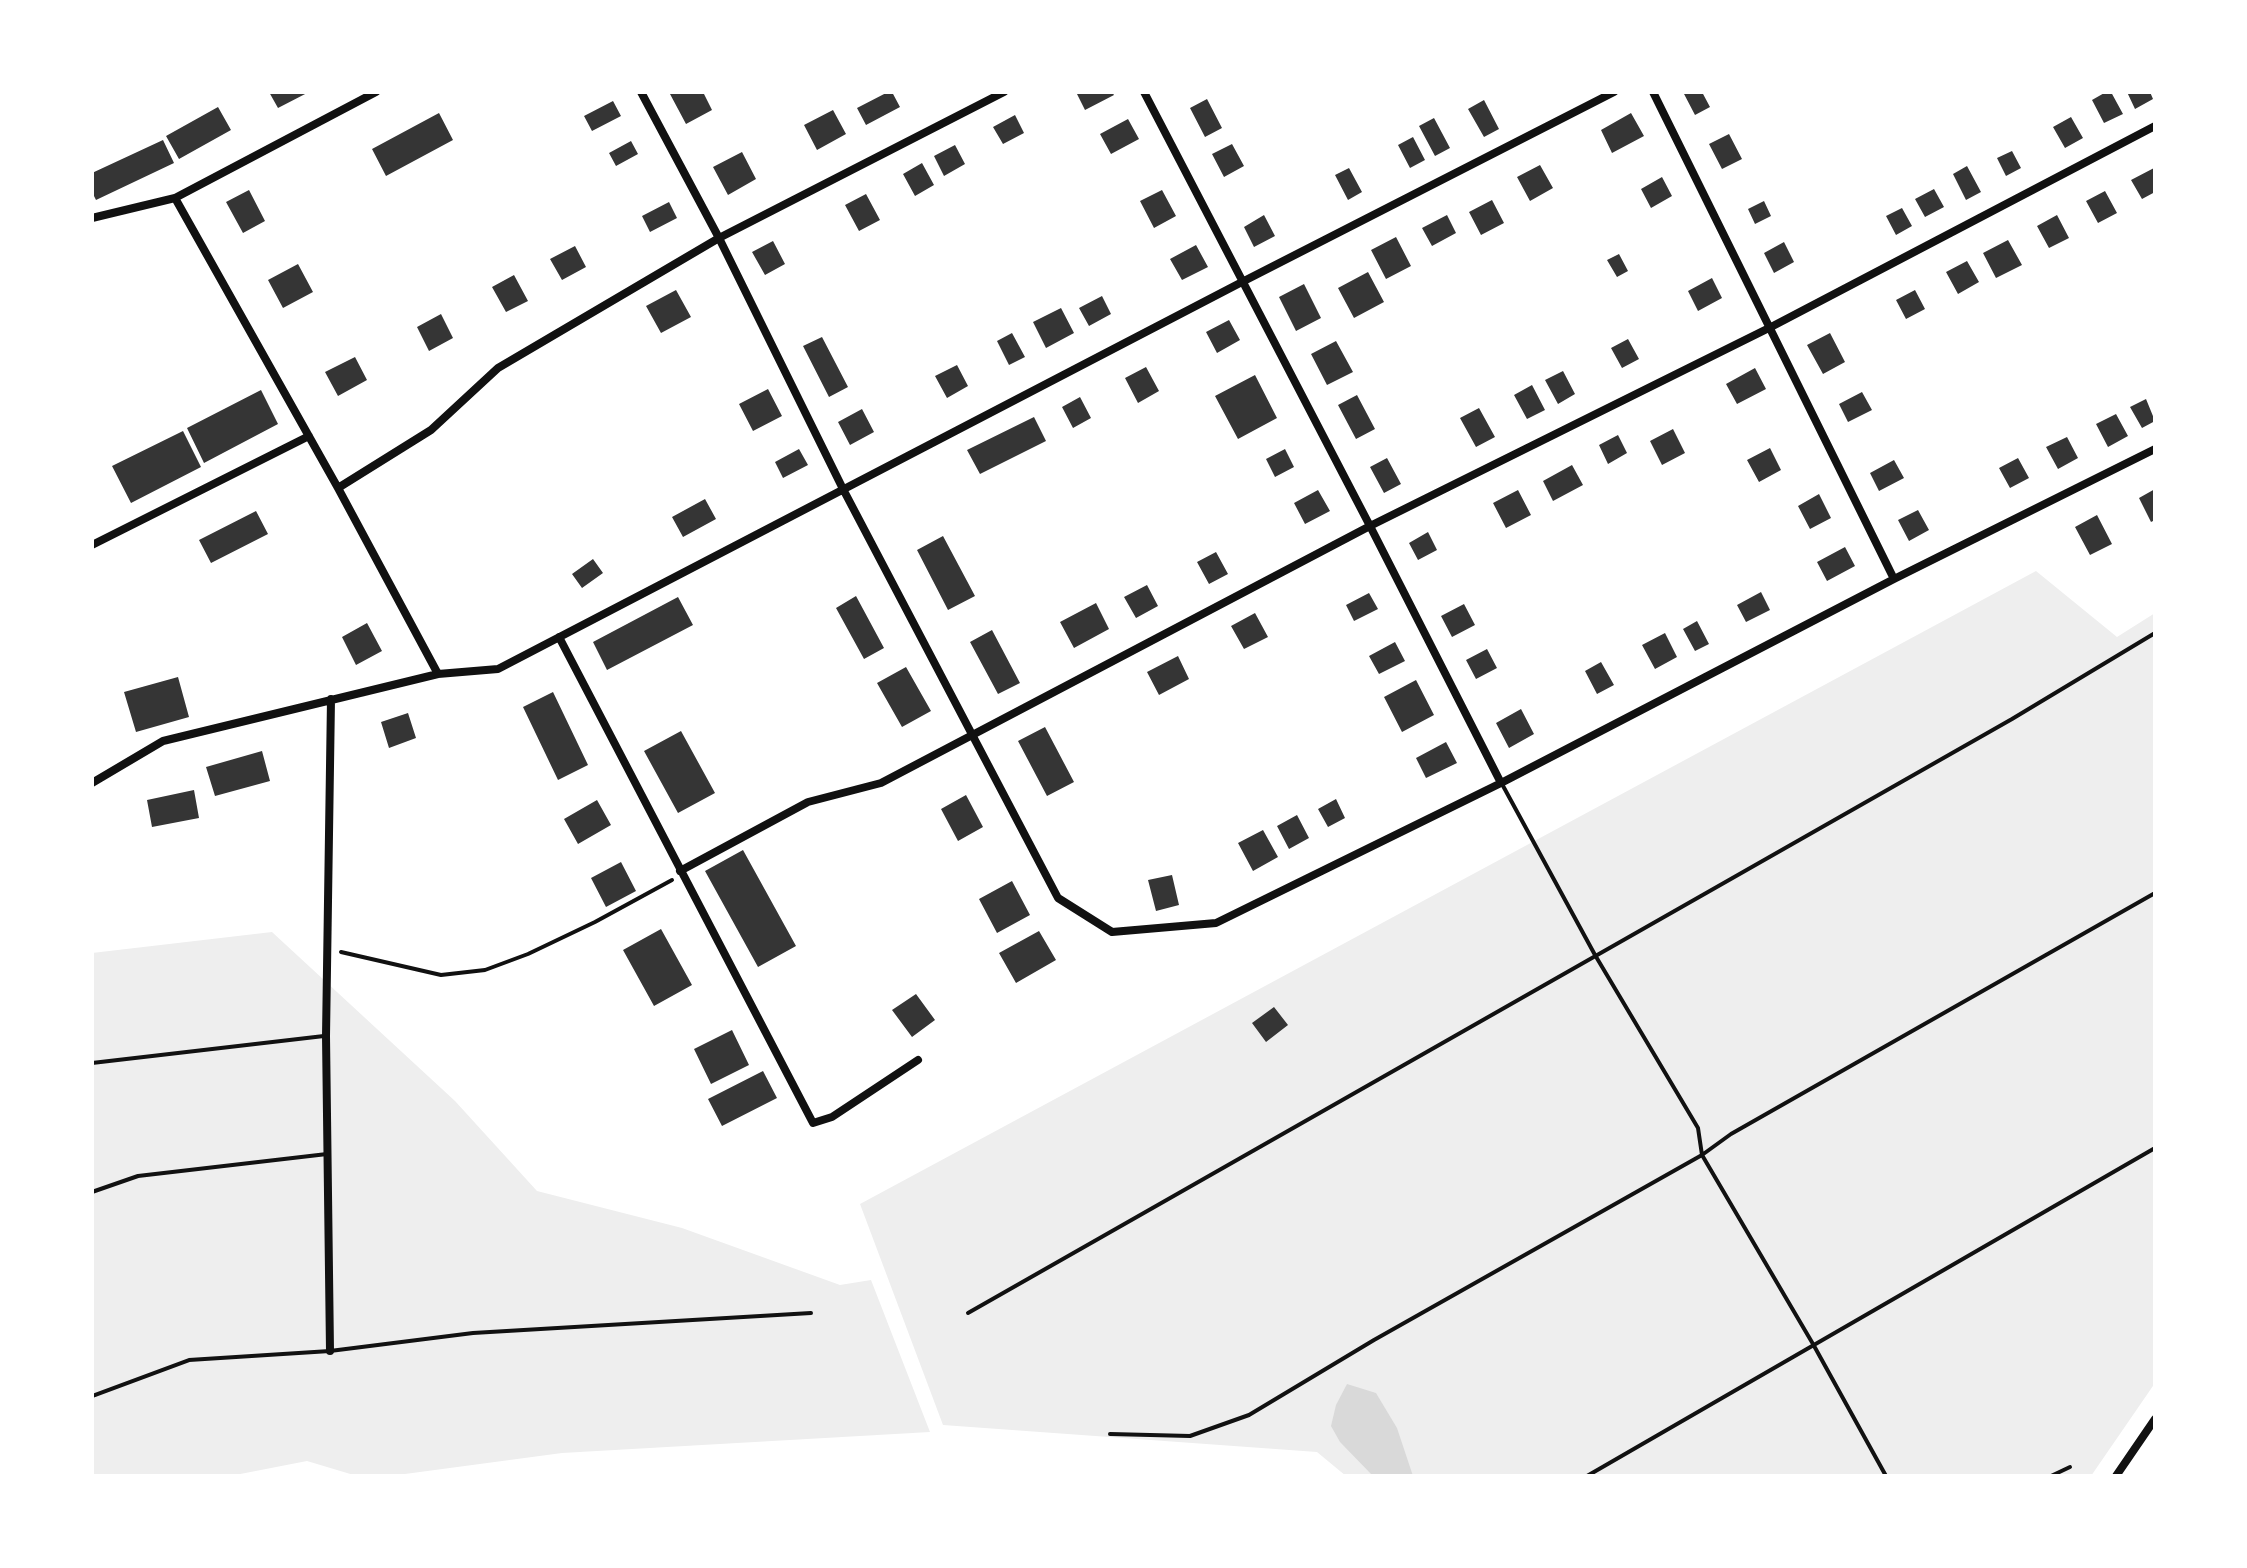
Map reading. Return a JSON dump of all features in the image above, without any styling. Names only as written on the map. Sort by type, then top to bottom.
[{"type":"street","points":[[92,218],[175,198],[376,92]]},
{"type":"street","points":[[641,92],[719,238],[843,489],[1058,898],[1112,932],[1216,923],[1501,783],[1894,579],[2155,449]]},
{"type":"street","points":[[338,488],[431,430],[498,368],[719,238],[1004,92]]},
{"type":"street","points":[[1144,92],[1501,783]]},
{"type":"street","points":[[92,783],[163,741],[438,674],[498,669],[1614,92]]},
{"type":"street","points":[[1653,92],[1894,579]]},
{"type":"street","points":[[680,873],[808,802],[881,783],[1370,526],[1771,327],[2155,126]]},
{"type":"street","points":[[175,198],[338,488],[438,674]]},
{"type":"street","points":[[92,545],[309,436]]},
{"type":"street","points":[[559,637],[813,1123],[832,1117],[918,1060]]},
{"type":"street","points":[[330,1351],[326,1036],[331,699]]},
{"type":"street","points":[[2116,1476],[2155,1419]]},
{"type":"lane","points":[[968,1313],[2012,719],[2155,633]]},
{"type":"lane","points":[[1501,783],[1595,955],[1698,1128],[1702,1155],[1886,1476]]},
{"type":"lane","points":[[1110,1434],[1190,1436],[1249,1415],[1374,1340],[1702,1155],[1731,1134],[2155,893]]},
{"type":"lane","points":[[92,1063],[326,1036]]},
{"type":"lane","points":[[1587,1476],[2155,1148]]},
{"type":"lane","points":[[92,1192],[138,1176],[327,1154]]},
{"type":"lane","points":[[92,1396],[189,1360],[330,1351],[473,1333],[811,1313]]},
{"type":"lane","points":[[2051,1476],[2070,1467]]},
{"type":"path","points":[[327,949],[441,975],[485,970],[528,954],[595,922],[680,873]]},
{"type":"shaded area","points":[[2036,571],[2117,637],[2155,613],[2155,1383],[2091,1476],[1346,1476],[1317,1452],[943,1425],[860,1204]]},
{"type":"shaded area","points":[[272,932],[455,1101],[537,1191],[682,1228],[840,1285],[871,1280],[930,1432],[562,1453],[390,1476],[357,1476],[307,1461],[230,1476],[92,1476],[92,953]]},
{"type":"shaded area","points":[[1347,1384],[1376,1393],[1397,1428],[1413,1476],[1373,1476],[1340,1442],[1331,1426],[1336,1405]]},
{"type":"building","points":[[269,92],[309,92],[278,108]]},
{"type":"building","points":[[703,92],[712,110],[686,124],[670,94]]},
{"type":"building","points":[[892,92],[900,107],[866,125],[857,108]]},
{"type":"building","points":[[1076,92],[1112,92],[1114,95],[1085,110]]},
{"type":"building","points":[[1683,92],[1702,92],[1710,107],[1695,115]]},
{"type":"building","points":[[2111,92],[2123,114],[2104,123],[2092,100]]},
{"type":"building","points":[[2127,92],[2150,92],[2153,99],[2135,109]]},
{"type":"building","points":[[1207,99],[1222,128],[1205,137],[1190,108]]},
{"type":"building","points":[[1484,100],[1499,129],[1484,137],[1468,109]]},
{"type":"building","points":[[613,101],[621,116],[592,131],[584,116]]},
{"type":"building","points":[[218,107],[231,130],[179,159],[166,136]]},
{"type":"building","points":[[833,110],[846,134],[817,150],[804,125]]},
{"type":"building","points":[[439,113],[453,140],[386,176],[372,149]]},
{"type":"building","points":[[1631,113],[1644,136],[1612,153],[1601,130]]},
{"type":"building","points":[[1015,115],[1024,133],[1003,144],[993,127]]},
{"type":"building","points":[[2071,117],[2083,138],[2065,148],[2053,127]]},
{"type":"building","points":[[1434,118],[1450,148],[1435,156],[1419,126]]},
{"type":"building","points":[[1128,119],[1139,139],[1111,154],[1100,134]]},
{"type":"building","points":[[1729,134],[1742,159],[1722,169],[1709,144]]},
{"type":"building","points":[[1413,137],[1425,160],[1410,168],[1398,145]]},
{"type":"building","points":[[163,140],[174,163],[96,200],[92,192],[92,173]]},
{"type":"building","points":[[631,141],[638,154],[616,166],[609,153]]},
{"type":"building","points":[[1232,144],[1244,166],[1224,177],[1212,154]]},
{"type":"building","points":[[955,145],[965,164],[944,176],[934,156]]},
{"type":"building","points":[[2012,151],[2021,168],[2006,176],[1997,158]]},
{"type":"building","points":[[742,152],[756,179],[728,195],[713,167]]},
{"type":"building","points":[[922,163],[934,185],[915,196],[903,174]]},
{"type":"building","points":[[1540,165],[1553,188],[1530,201],[1517,177]]},
{"type":"building","points":[[1967,166],[1981,192],[1966,200],[1953,174]]},
{"type":"building","points":[[1349,168],[1362,192],[1348,200],[1335,175]]},
{"type":"building","points":[[2154,168],[2155,192],[2142,199],[2131,180]]},
{"type":"building","points":[[1662,177],[1672,196],[1651,208],[1641,189]]},
{"type":"building","points":[[1934,189],[1944,207],[1925,217],[1915,199]]},
{"type":"building","points":[[249,190],[265,221],[243,233],[226,202]]},
{"type":"building","points":[[1162,190],[1176,216],[1154,228],[1140,201]]},
{"type":"building","points":[[2105,191],[2117,213],[2098,223],[2086,201]]},
{"type":"building","points":[[866,194],[880,220],[859,231],[845,205]]},
{"type":"building","points":[[1492,200],[1504,223],[1481,235],[1469,212]]},
{"type":"building","points":[[1764,201],[1771,216],[1755,224],[1748,209]]},
{"type":"building","points":[[669,202],[677,218],[650,232],[642,216]]},
{"type":"building","points":[[1902,208],[1912,226],[1896,235],[1886,216]]},
{"type":"building","points":[[1264,215],[1275,236],[1254,247],[1244,227]]},
{"type":"building","points":[[1447,215],[1456,233],[1432,246],[1422,228]]},
{"type":"building","points":[[2057,215],[2069,238],[2049,248],[2037,226]]},
{"type":"building","points":[[1396,237],[1411,266],[1386,279],[1371,250]]},
{"type":"building","points":[[2008,240],[2022,265],[1996,278],[1983,253]]},
{"type":"building","points":[[773,241],[785,264],[765,275],[752,252]]},
{"type":"building","points":[[1784,242],[1794,262],[1774,273],[1764,253]]},
{"type":"building","points":[[1196,245],[1208,267],[1182,280],[1170,259]]},
{"type":"building","points":[[575,246],[586,267],[562,280],[550,259]]},
{"type":"building","points":[[1619,254],[1628,271],[1617,277],[1607,260]]},
{"type":"building","points":[[1967,261],[1979,282],[1958,294],[1946,272]]},
{"type":"building","points":[[298,264],[313,292],[283,308],[268,280]]},
{"type":"building","points":[[1368,272],[1384,302],[1354,318],[1338,288]]},
{"type":"building","points":[[514,275],[528,301],[506,312],[492,287]]},
{"type":"building","points":[[1712,278],[1722,298],[1698,311],[1688,291]]},
{"type":"building","points":[[1304,284],[1321,318],[1296,331],[1279,297]]},
{"type":"building","points":[[676,290],[691,317],[661,333],[646,306]]},
{"type":"building","points":[[1915,290],[1925,309],[1906,319],[1896,300]]},
{"type":"building","points":[[1102,296],[1111,314],[1089,326],[1079,308]]},
{"type":"building","points":[[1061,308],[1074,333],[1046,348],[1033,322]]},
{"type":"building","points":[[441,314],[453,338],[429,351],[417,327]]},
{"type":"building","points":[[1229,320],[1240,340],[1217,353],[1206,332]]},
{"type":"building","points":[[1012,333],[1025,357],[1009,365],[997,341]]},
{"type":"building","points":[[1830,333],[1845,362],[1823,374],[1807,345]]},
{"type":"building","points":[[822,337],[848,387],[829,397],[803,346]]},
{"type":"building","points":[[1628,339],[1639,359],[1622,368],[1611,348]]},
{"type":"building","points":[[1336,341],[1353,372],[1327,385],[1311,354]]},
{"type":"building","points":[[355,357],[367,380],[338,396],[325,372]]},
{"type":"building","points":[[957,365],[968,386],[947,398],[935,376]]},
{"type":"building","points":[[1146,367],[1159,391],[1138,403],[1125,378]]},
{"type":"building","points":[[1755,368],[1766,389],[1737,404],[1726,384]]},
{"type":"building","points":[[1563,371],[1575,394],[1558,404],[1545,380]]},
{"type":"building","points":[[1255,375],[1277,418],[1238,439],[1215,396]]},
{"type":"building","points":[[1532,385],[1545,410],[1527,419],[1514,395]]},
{"type":"building","points":[[768,389],[782,416],[753,431],[739,404]]},
{"type":"building","points":[[261,390],[278,424],[204,463],[187,428]]},
{"type":"building","points":[[1862,392],[1872,410],[1848,422],[1839,404]]},
{"type":"building","points":[[1357,395],[1375,429],[1356,439],[1338,405]]},
{"type":"building","points":[[1080,397],[1091,418],[1073,428],[1062,407]]},
{"type":"building","points":[[2146,399],[2155,421],[2142,428],[2130,407]]},
{"type":"building","points":[[1479,408],[1495,437],[1476,447],[1460,418]]},
{"type":"building","points":[[862,409],[874,432],[850,445],[838,422]]},
{"type":"building","points":[[2116,414],[2128,436],[2108,447],[2096,424]]},
{"type":"building","points":[[1034,417],[1046,441],[980,474],[967,450]]},
{"type":"building","points":[[1673,429],[1685,453],[1662,465],[1650,441]]},
{"type":"building","points":[[183,431],[201,467],[131,503],[112,466]]},
{"type":"building","points":[[1618,435],[1627,453],[1608,464],[1599,445]]},
{"type":"building","points":[[2067,437],[2078,458],[2058,469],[2046,447]]},
{"type":"building","points":[[1770,448],[1781,470],[1759,482],[1747,460]]},
{"type":"building","points":[[799,449],[808,465],[783,478],[775,462]]},
{"type":"building","points":[[1285,449],[1294,467],[1275,477],[1266,459]]},
{"type":"building","points":[[1387,458],[1401,484],[1384,493],[1370,467]]},
{"type":"building","points":[[2018,458],[2029,478],[2010,488],[1999,468]]},
{"type":"building","points":[[1894,460],[1904,478],[1879,491],[1870,473]]},
{"type":"building","points":[[1572,465],[1583,485],[1553,501],[1543,481]]},
{"type":"building","points":[[2155,489],[2155,520],[2151,522],[2139,498]]},
{"type":"building","points":[[1318,490],[1330,511],[1305,524],[1294,503]]},
{"type":"building","points":[[1518,490],[1531,515],[1506,528],[1493,503]]},
{"type":"building","points":[[1819,494],[1831,518],[1810,529],[1798,506]]},
{"type":"building","points":[[705,499],[716,519],[683,537],[672,517]]},
{"type":"building","points":[[1918,510],[1929,530],[1909,541],[1898,520]]},
{"type":"building","points":[[256,511],[268,534],[211,563],[199,540]]},
{"type":"building","points":[[2097,515],[2112,544],[2090,555],[2075,527]]},
{"type":"building","points":[[1428,532],[1437,550],[1418,560],[1409,543]]},
{"type":"building","points":[[943,536],[975,596],[948,610],[917,550]]},
{"type":"building","points":[[1845,547],[1855,566],[1827,581],[1817,562]]},
{"type":"building","points":[[1216,552],[1228,574],[1209,584],[1197,562]]},
{"type":"building","points":[[593,559],[603,573],[582,588],[572,574]]},
{"type":"building","points":[[1147,585],[1158,606],[1136,618],[1124,597]]},
{"type":"building","points":[[1761,592],[1770,610],[1746,622],[1737,605]]},
{"type":"building","points":[[1369,593],[1378,609],[1354,621],[1346,605]]},
{"type":"building","points":[[856,596],[884,648],[864,659],[836,608]]},
{"type":"building","points":[[678,597],[693,625],[607,670],[593,642]]},
{"type":"building","points":[[1096,603],[1109,629],[1074,648],[1060,622]]},
{"type":"building","points":[[1464,604],[1475,625],[1452,637],[1441,616]]},
{"type":"building","points":[[1255,613],[1268,637],[1244,649],[1231,626]]},
{"type":"building","points":[[1697,621],[1709,644],[1695,651],[1683,629]]},
{"type":"building","points":[[367,623],[382,651],[356,665],[342,637]]},
{"type":"building","points":[[992,630],[1020,683],[998,694],[970,642]]},
{"type":"building","points":[[1665,633],[1677,657],[1655,669],[1642,645]]},
{"type":"building","points":[[1395,642],[1405,661],[1379,674],[1369,656]]},
{"type":"building","points":[[1487,649],[1497,668],[1476,679],[1466,660]]},
{"type":"building","points":[[1178,656],[1189,679],[1159,695],[1147,672]]},
{"type":"building","points":[[1601,662],[1614,685],[1597,694],[1585,671]]},
{"type":"building","points":[[906,667],[931,711],[902,727],[877,683]]},
{"type":"building","points":[[178,677],[189,717],[136,732],[124,692]]},
{"type":"building","points":[[1416,680],[1434,715],[1402,732],[1384,697]]},
{"type":"building","points":[[553,692],[588,765],[558,780],[523,707]]},
{"type":"building","points":[[1521,709],[1534,734],[1509,748],[1496,723]]},
{"type":"building","points":[[408,713],[416,738],[389,748],[381,722]]},
{"type":"building","points":[[1045,727],[1074,782],[1047,796],[1018,741]]},
{"type":"building","points":[[681,731],[715,793],[678,813],[644,751]]},
{"type":"building","points":[[1446,742],[1457,763],[1426,778],[1416,758]]},
{"type":"building","points":[[262,751],[270,781],[215,796],[206,767]]},
{"type":"building","points":[[194,790],[199,818],[152,827],[147,800]]},
{"type":"building","points":[[966,795],[983,827],[958,841],[941,809]]},
{"type":"building","points":[[1336,799],[1345,818],[1328,827],[1318,809]]},
{"type":"building","points":[[597,800],[611,825],[578,844],[564,819]]},
{"type":"building","points":[[1297,815],[1309,838],[1289,849],[1277,826]]},
{"type":"building","points":[[1263,830],[1278,857],[1253,871],[1238,843]]},
{"type":"building","points":[[743,850],[796,946],[758,967],[705,871]]},
{"type":"building","points":[[621,862],[636,891],[606,907],[591,878]]},
{"type":"building","points":[[1172,875],[1179,905],[1156,911],[1148,880]]},
{"type":"building","points":[[1012,881],[1030,915],[997,933],[979,899]]},
{"type":"building","points":[[661,929],[692,985],[654,1006],[623,950]]},
{"type":"building","points":[[1039,931],[1056,960],[1016,983],[999,953]]},
{"type":"building","points":[[916,994],[935,1020],[912,1037],[892,1010]]},
{"type":"building","points":[[1274,1007],[1288,1025],[1266,1042],[1252,1023]]},
{"type":"building","points":[[732,1030],[749,1065],[711,1084],[694,1049]]},
{"type":"building","points":[[763,1071],[777,1098],[722,1126],[708,1099]]}]
